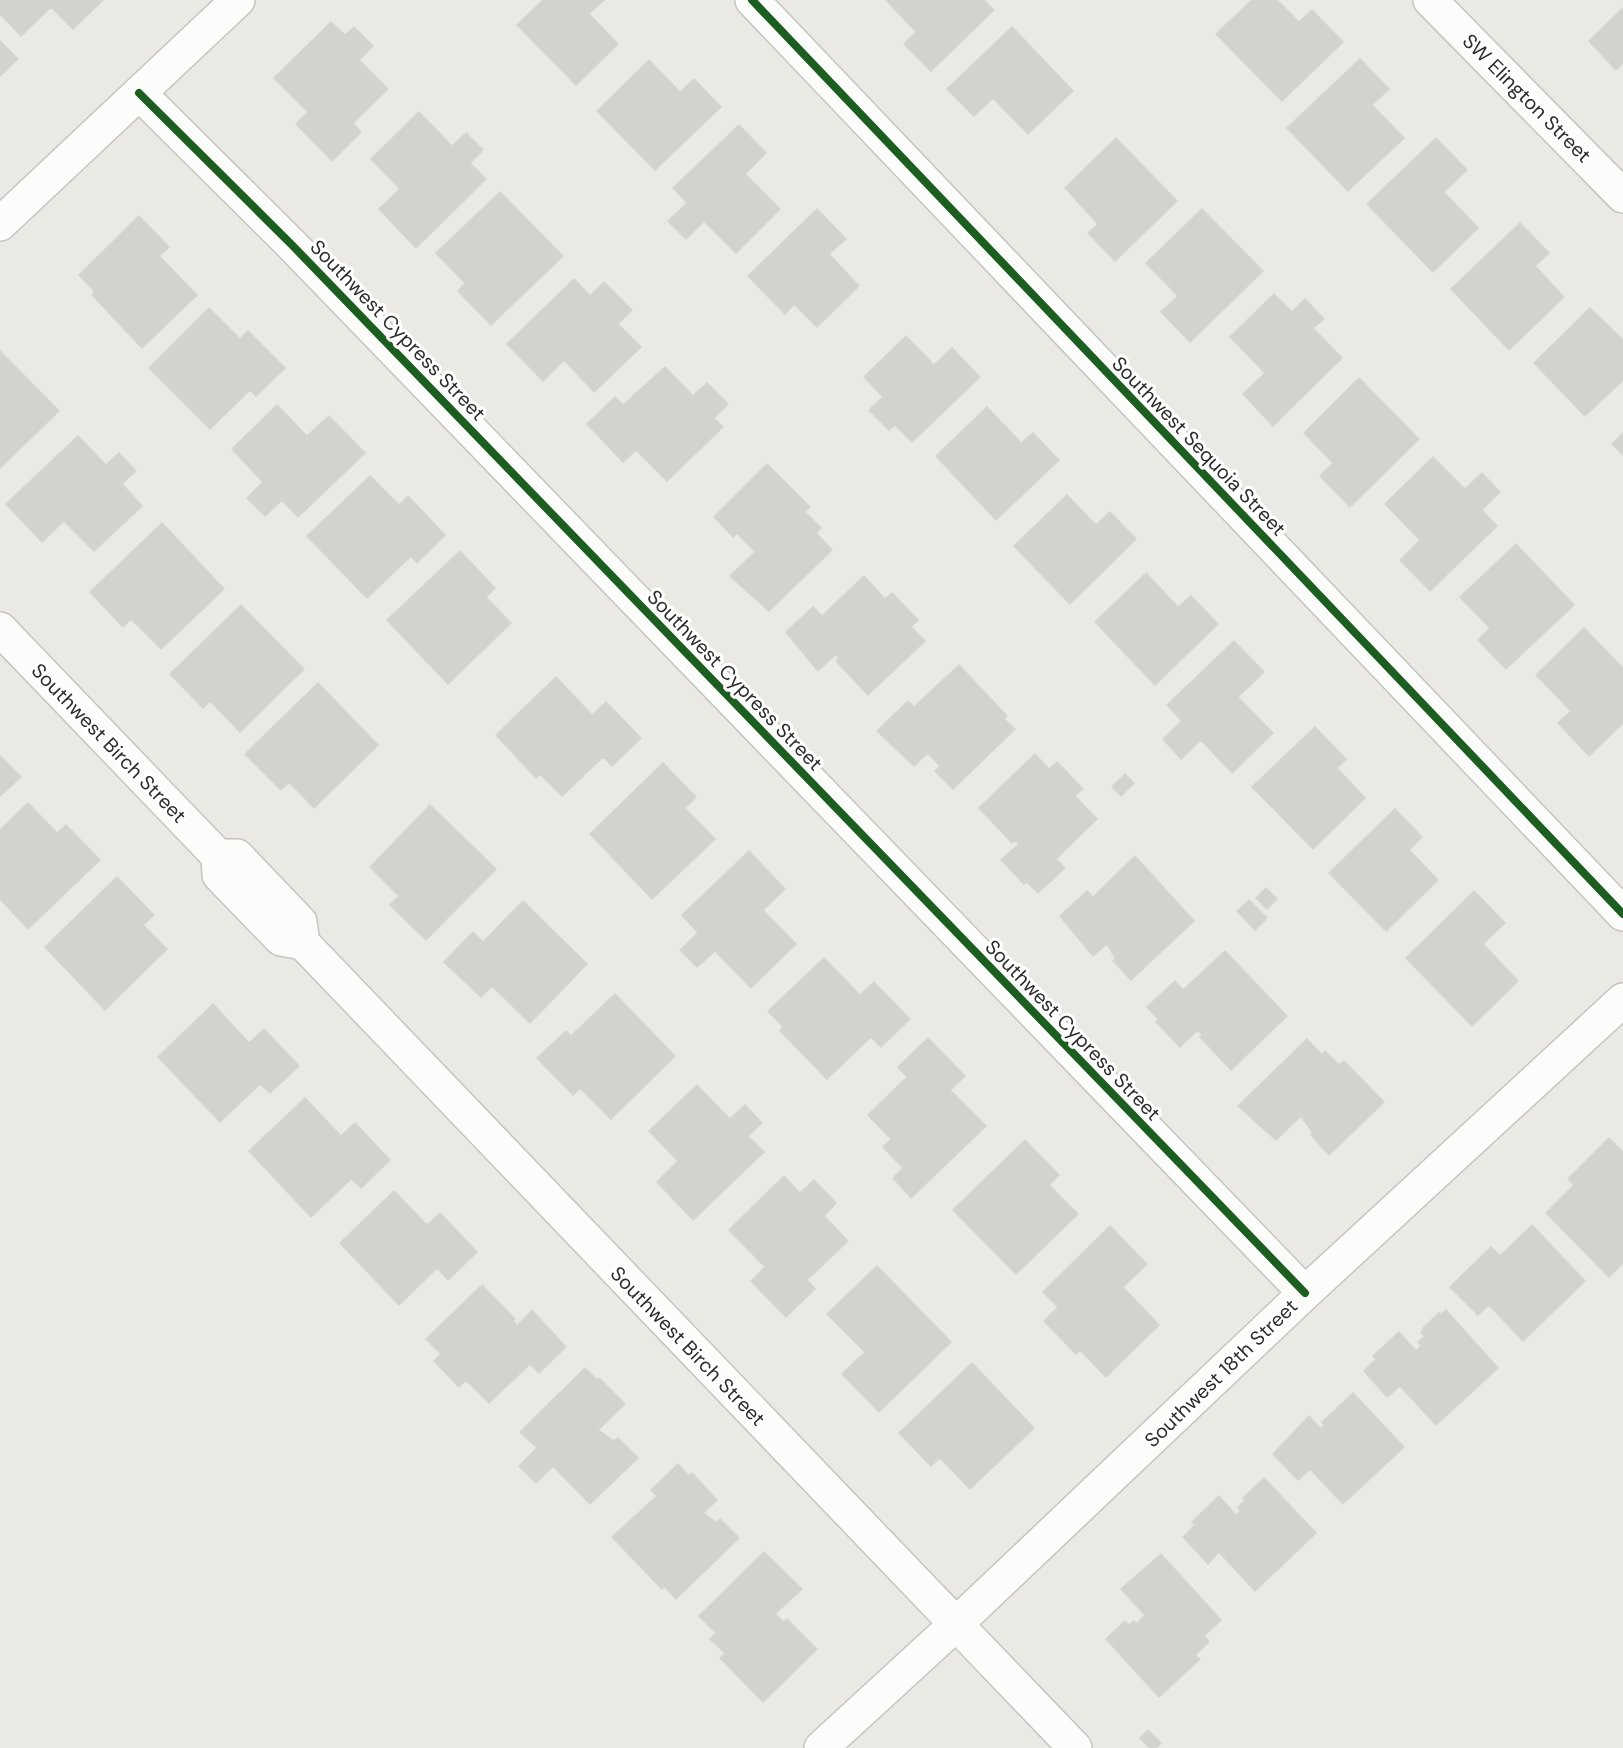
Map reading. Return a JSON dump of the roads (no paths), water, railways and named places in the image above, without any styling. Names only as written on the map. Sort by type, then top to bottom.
[{"type":"street","points":[[0,225],[238,0]]},
{"type":"street","name":"Southwest Sequoia Street","points":[[752,0],[1623,914]]},
{"type":"street","name":"SW Elington Street","points":[[1430,0],[1623,196]]},
{"type":"street","name":"Southwest Cypress Street","points":[[139,93],[292,245],[1305,1293]]},
{"type":"street","name":"Southwest Birch Street","points":[[0,629],[219,856],[219,875],[265,923],[281,939],[303,943],[955,1626],[1075,1748]]},
{"type":"street","name":"Southwest 18th Street","points":[[821,1748],[955,1626],[1305,1293],[1623,1000]]}]
